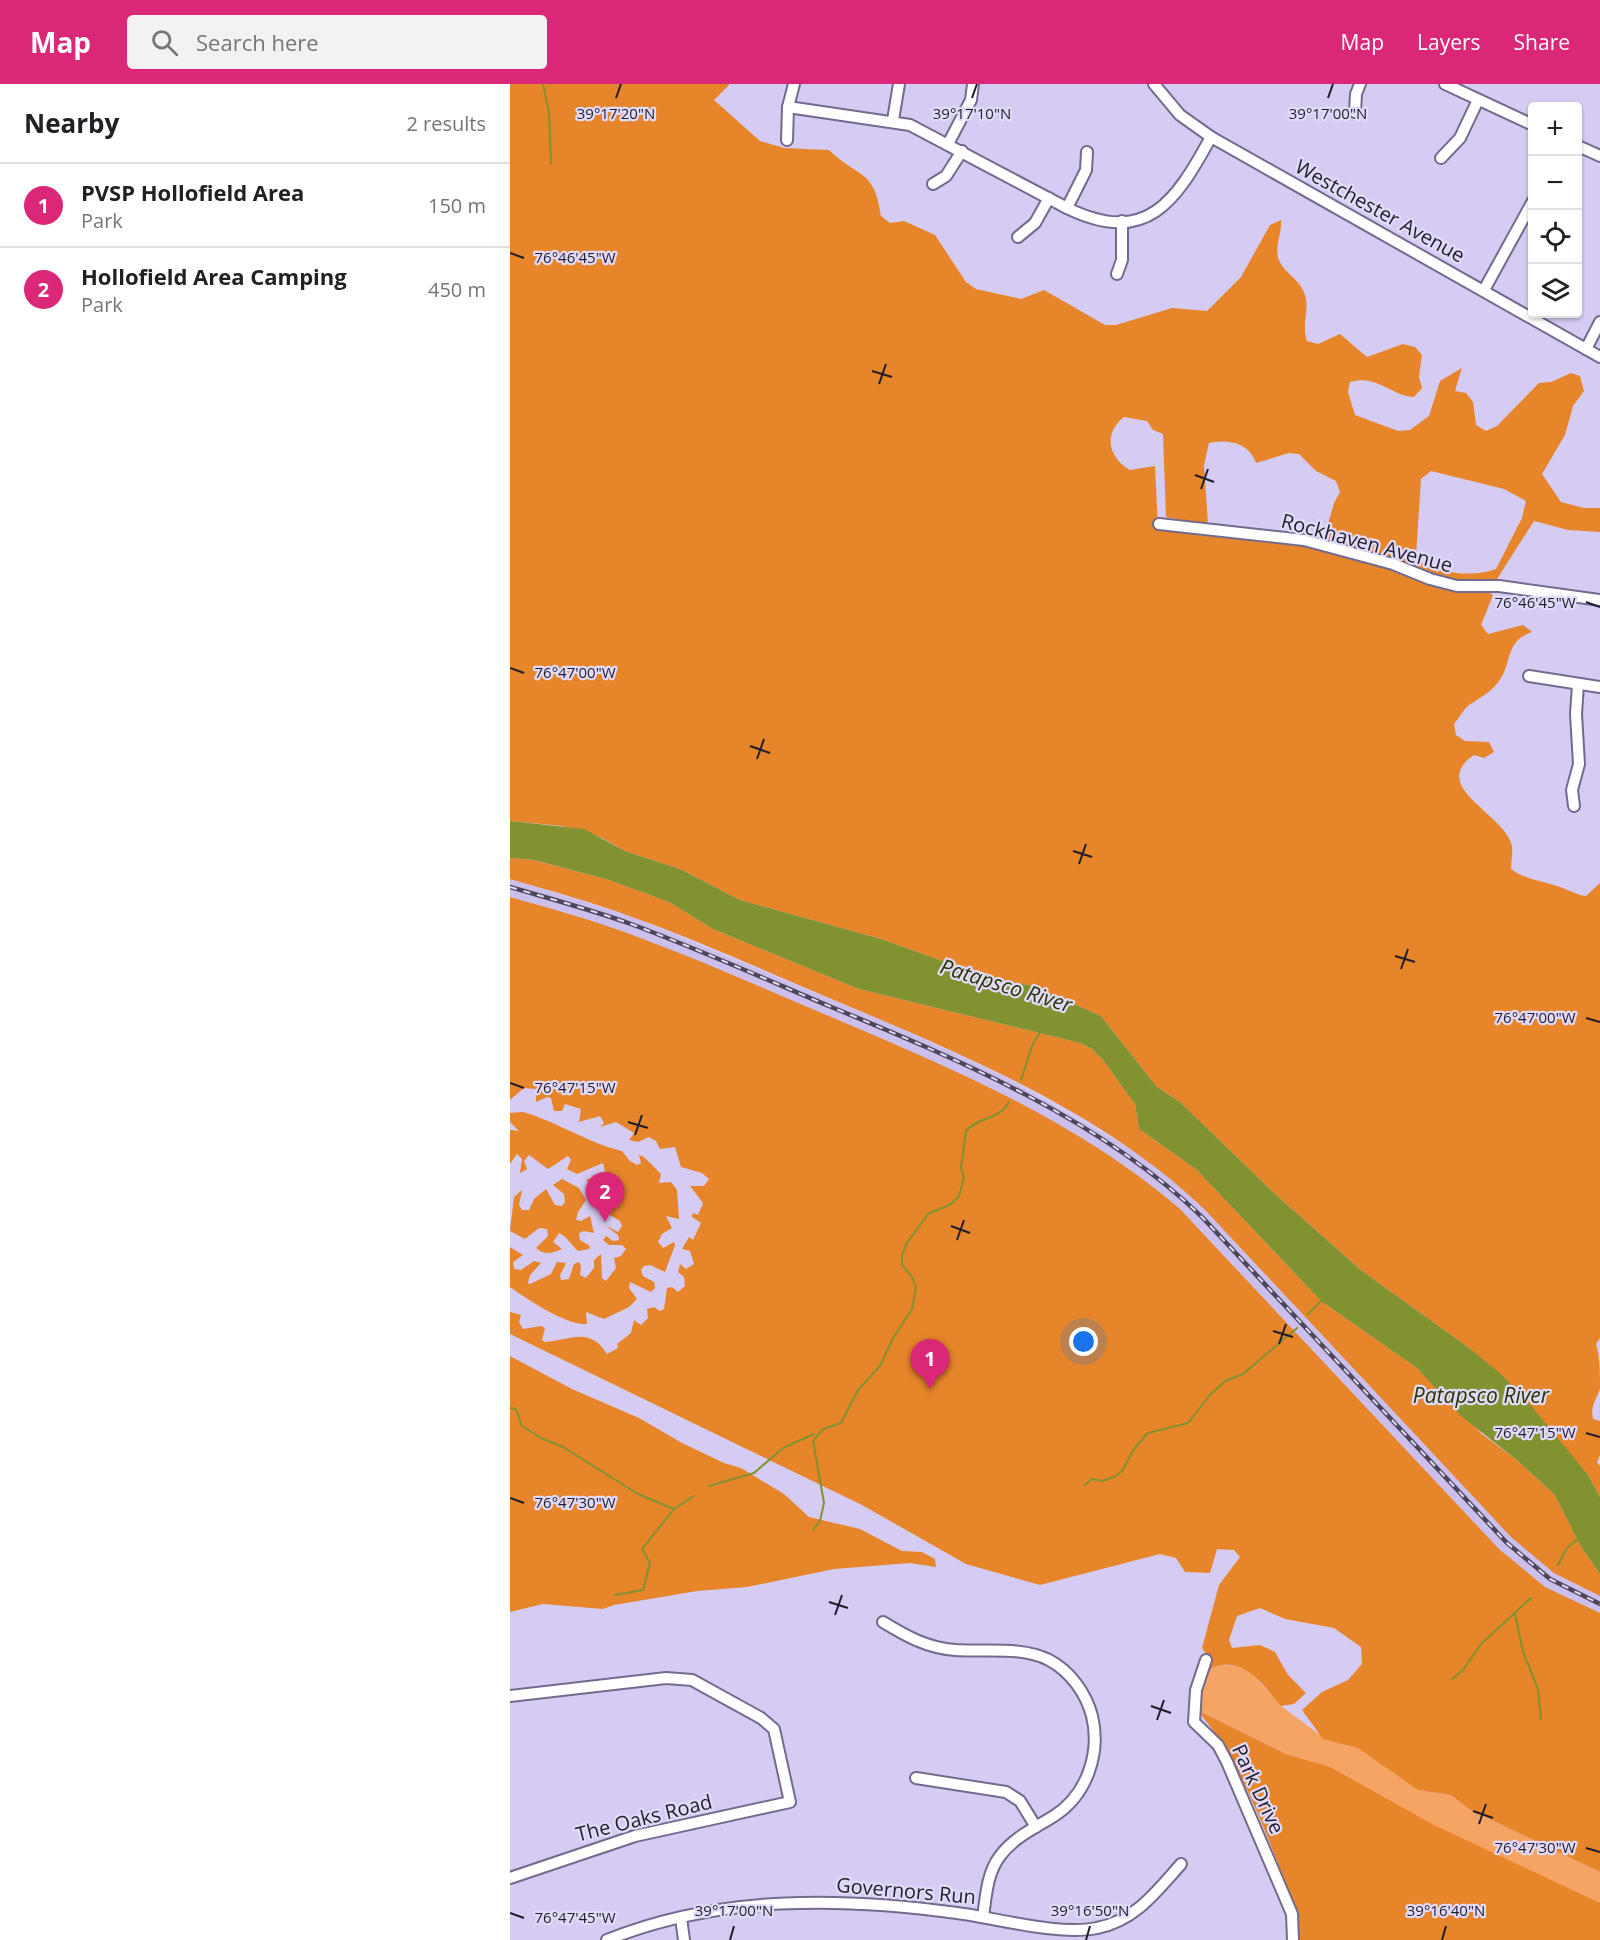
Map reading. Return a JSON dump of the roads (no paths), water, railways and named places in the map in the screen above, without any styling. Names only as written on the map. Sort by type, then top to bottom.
[{"type":"street","points":[[787,140],[788,106],[794,84]]},
{"type":"street","points":[[893,120],[899,84]]},
{"type":"street","points":[[948,144],[971,100],[974,84]]},
{"type":"street","name":"Westchester Avenue","points":[[1154,84],[1180,116],[1211,137],[1600,357]]},
{"type":"street","points":[[1355,111],[1356,94],[1360,84]]},
{"type":"street","points":[[1444,84],[1528,123]]},
{"type":"street","points":[[1441,158],[1460,138],[1478,100]]},
{"type":"street","points":[[788,106],[841,116],[893,120],[922,130],[1067,208],[1098,220],[1122,221],[1148,215],[1170,201],[1187,180],[1211,137]]},
{"type":"street","points":[[1582,148],[1600,156]]},
{"type":"street","points":[[933,184],[946,176],[962,151]]},
{"type":"street","points":[[1067,208],[1086,171],[1087,152]]},
{"type":"street","points":[[1018,237],[1035,223],[1049,198]]},
{"type":"street","points":[[1484,290],[1528,210]]},
{"type":"street","points":[[1117,274],[1122,260],[1122,221]]},
{"type":"street","points":[[1586,349],[1600,322]]},
{"type":"street","name":"Rockhaven Avenue","points":[[1159,524],[1304,540],[1393,564],[1430,579],[1457,586],[1499,586],[1600,600]]},
{"type":"street","points":[[1529,676],[1600,687]]},
{"type":"street","points":[[1574,806],[1572,790],[1578,764],[1576,714],[1578,684]]},
{"type":"street","points":[[883,1622],[913,1639],[939,1648],[1041,1656],[1064,1670],[1082,1690],[1094,1724],[1095,1740],[1090,1770],[1081,1788],[1067,1806],[1014,1841],[997,1859],[988,1882],[983,1917]]},
{"type":"street","name":"Park Drive","points":[[1206,1660],[1196,1690],[1194,1722],[1218,1745],[1227,1762],[1292,1914],[1293,1940]]},
{"type":"street","name":"The Oaks Road","points":[[510,1696],[666,1678],[692,1680],[761,1718],[774,1729],[790,1802],[635,1836],[510,1878]]},
{"type":"street","points":[[916,1778],[1006,1792],[1020,1801],[1036,1827]]},
{"type":"street","name":"Governors Run","points":[[607,1940],[681,1918],[742,1907],[831,1902],[877,1903],[1063,1929],[1098,1928],[1117,1922],[1143,1906],[1181,1864]]},
{"type":"street","points":[[681,1918],[684,1940]]},
{"type":"water","name":"Patapsco River","points":[[510,821],[584,829],[625,851],[680,869],[740,900],[881,939],[990,978],[1033,986],[1101,1016],[1156,1086],[1180,1102],[1274,1193],[1362,1271],[1468,1347],[1502,1375],[1533,1408],[1588,1475],[1600,1497],[1600,1574],[1580,1545],[1555,1495],[1518,1461],[1461,1416],[1417,1368],[1321,1301],[1197,1170],[1139,1129],[1135,1104],[1103,1060],[1092,1049],[1080,1043],[859,989],[713,929],[669,902],[609,880],[534,860],[510,858]]},
{"type":"waterway","points":[[543,84],[549,112],[551,164]]},
{"type":"waterway","points":[[1021,1080],[1032,1046],[1041,1030]]},
{"type":"waterway","points":[[813,1530],[820,1521],[824,1503],[813,1441],[823,1429],[841,1423],[858,1390],[880,1366],[893,1338],[912,1309],[916,1287],[912,1277],[902,1265],[902,1255],[907,1243],[928,1214],[951,1204],[959,1196],[964,1178],[961,1168],[966,1131],[971,1126],[1000,1112],[1009,1102]]},
{"type":"waterway","points":[[1308,1314],[1323,1299]]},
{"type":"waterway","points":[[1085,1485],[1092,1479],[1103,1481],[1116,1476],[1122,1471],[1134,1449],[1148,1433],[1188,1423],[1209,1396],[1225,1381],[1243,1374],[1297,1328]]},
{"type":"waterway","points":[[510,1408],[516,1409],[522,1426],[541,1438],[563,1447],[638,1494],[674,1509]]},
{"type":"waterway","points":[[709,1486],[754,1473],[783,1448],[814,1434]]},
{"type":"waterway","points":[[615,1595],[643,1590],[650,1563],[642,1549],[674,1509],[694,1496]]},
{"type":"waterway","points":[[1558,1565],[1567,1548],[1578,1539]]},
{"type":"waterway","points":[[1452,1679],[1463,1670],[1481,1644],[1531,1598]]},
{"type":"waterway","points":[[1515,1614],[1523,1652],[1538,1689],[1541,1720]]},
{"type":"railway","points":[[510,887],[631,924],[927,1048],[1026,1095],[1119,1150],[1162,1182],[1202,1217],[1506,1542],[1550,1579],[1600,1604]]},
{"type":"place","name":"Hollofield Area Camping","points":[[605,1222]]},
{"type":"place","name":"PVSP Hollofield Area","points":[[930,1389]]}]
